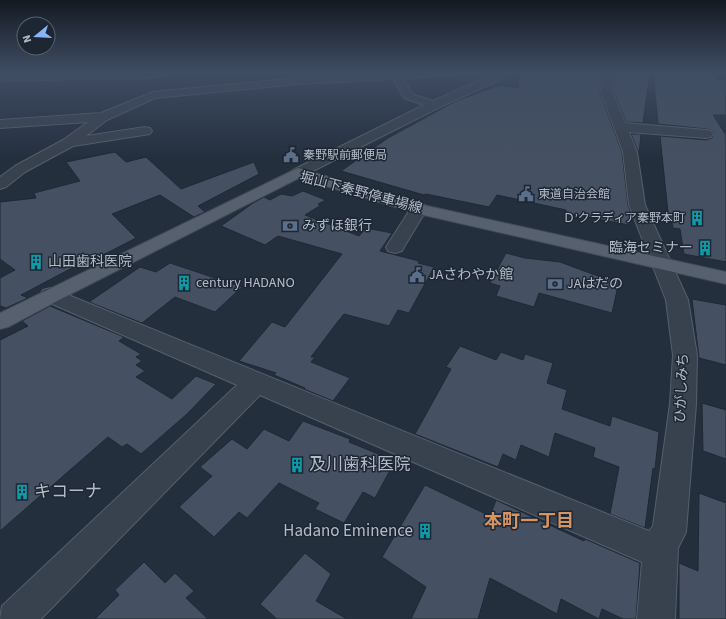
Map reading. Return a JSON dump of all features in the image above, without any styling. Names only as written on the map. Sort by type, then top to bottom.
[{"type":"main road","name":"堀山下秦野停車場線","points":[[0,322],[51,295],[298,173],[419,209],[726,278]]},
{"type":"street","points":[[0,184],[20,170],[68,143],[103,117],[139,101]]},
{"type":"street","points":[[422,101],[434,105]]},
{"type":"street","points":[[298,173],[443,101]]},
{"type":"street","name":"ひがしみち","points":[[611,101],[630,152],[637,205],[676,300],[685,355],[683,404],[669,532],[661,544],[656,619]]},
{"type":"street","points":[[0,124],[103,117]]},
{"type":"street","points":[[621,127],[688,130],[706,134]]},
{"type":"street","points":[[68,143],[145,131]]},
{"type":"street","points":[[395,247],[419,209]]},
{"type":"street","points":[[51,295],[256,383],[660,552]]},
{"type":"street","points":[[15,619],[256,383]]},
{"type":"building","points":[[456,101],[603,101],[622,152],[628,205],[631,214],[629,225],[566,213],[566,210],[497,195],[489,207],[426,194],[424,195],[341,171],[388,138]]},
{"type":"building","points":[[618,101],[646,101],[643,123],[626,122]]},
{"type":"building","points":[[656,101],[726,101],[726,115],[713,115],[726,135],[726,262],[684,254],[680,229],[673,228],[672,223],[669,222],[660,136],[706,140],[712,138],[714,133],[711,130],[706,129],[658,124]]},
{"type":"building","points":[[631,134],[641,134],[639,154],[638,151]]},
{"type":"building","points":[[115,152],[126,162],[146,157],[181,189],[254,162],[259,174],[198,206],[205,212],[194,217],[160,195],[112,214],[136,238],[107,253],[70,269],[21,295],[28,298],[6,308],[0,306],[0,278],[15,270],[0,259],[0,202],[36,198],[34,193],[80,181],[66,162]]},
{"type":"building","points":[[303,191],[326,200],[318,204],[321,205],[305,215],[359,236],[366,228],[392,233],[380,251],[419,261],[418,263],[434,267],[409,313],[398,310],[389,326],[344,314],[311,357],[315,357],[311,362],[350,378],[333,401],[274,375],[276,373],[239,361],[272,322],[285,327],[342,254],[278,236],[265,245],[221,226],[264,197],[270,200],[281,194],[292,196]]},
{"type":"building","name":"JAはだの","points":[[506,253],[525,258],[560,262],[595,275],[619,281],[612,313],[539,293],[534,307],[496,296],[500,286],[490,283]]},
{"type":"building","points":[[170,263],[242,287],[215,312],[175,297],[142,323],[89,302],[140,267],[156,272]]},
{"type":"building","points":[[692,299],[726,305],[726,365],[699,358]]},
{"type":"building","points":[[50,306],[124,337],[119,341],[141,354],[136,357],[142,361],[136,365],[145,371],[136,377],[172,399],[196,376],[216,384],[187,414],[141,454],[127,444],[122,447],[108,437],[0,531],[0,340],[28,326],[22,321]]},
{"type":"building","points":[[460,346],[496,360],[501,352],[523,360],[525,354],[553,363],[547,383],[567,390],[562,409],[610,426],[612,416],[659,432],[655,469],[653,468],[645,528],[610,514],[619,467],[593,457],[595,448],[555,433],[549,457],[521,445],[516,460],[503,454],[498,467],[415,434],[451,369],[446,367]]},
{"type":"building","points":[[702,403],[726,410],[726,459],[703,451]]},
{"type":"building","points":[[303,421],[350,439],[349,442],[395,461],[375,498],[363,492],[344,523],[315,509],[319,503],[279,483],[247,518],[239,512],[214,537],[179,507],[212,476],[200,467],[232,439],[247,449],[264,429],[289,441]]},
{"type":"building","points":[[425,485],[490,516],[496,500],[584,541],[585,539],[640,563],[636,619],[623,619],[602,609],[599,619],[561,599],[557,614],[490,578],[478,619],[411,619],[426,587],[382,557]]},
{"type":"building","points":[[699,493],[726,503],[726,619],[679,619],[679,563],[698,571]]},
{"type":"building","points":[[305,553],[331,574],[316,601],[347,619],[277,619],[260,604]]},
{"type":"building","points":[[144,562],[165,583],[175,573],[194,591],[186,598],[208,619],[95,619],[119,595],[115,590]]},
{"type":"place","name":"秦野駅前郵便局","points":[[291,155]]},
{"type":"place","name":"東道自治会館","points":[[526,194]]},
{"type":"place","name":"Ｄ’クラディア秦野本町","points":[[697,218]]},
{"type":"place","name":"みずほ銀行","points":[[290,226]]},
{"type":"place","name":"臨海セミナー","points":[[705,248]]},
{"type":"place","name":"山田歯科医院","points":[[36,262]]},
{"type":"place","name":"JAさわやか館","points":[[417,275]]},
{"type":"place","name":"century HADANO","points":[[184,283]]},
{"type":"place","name":"JAはだの","points":[[555,284]]},
{"type":"place","name":"及川歯科医院","points":[[297,465]]},
{"type":"place","name":"キコーナ","points":[[22,492]]},
{"type":"place","name":"Hadano Eminence","points":[[425,531]]},
{"type":"district","name":"本町一丁目","points":[[529,521]]}]
